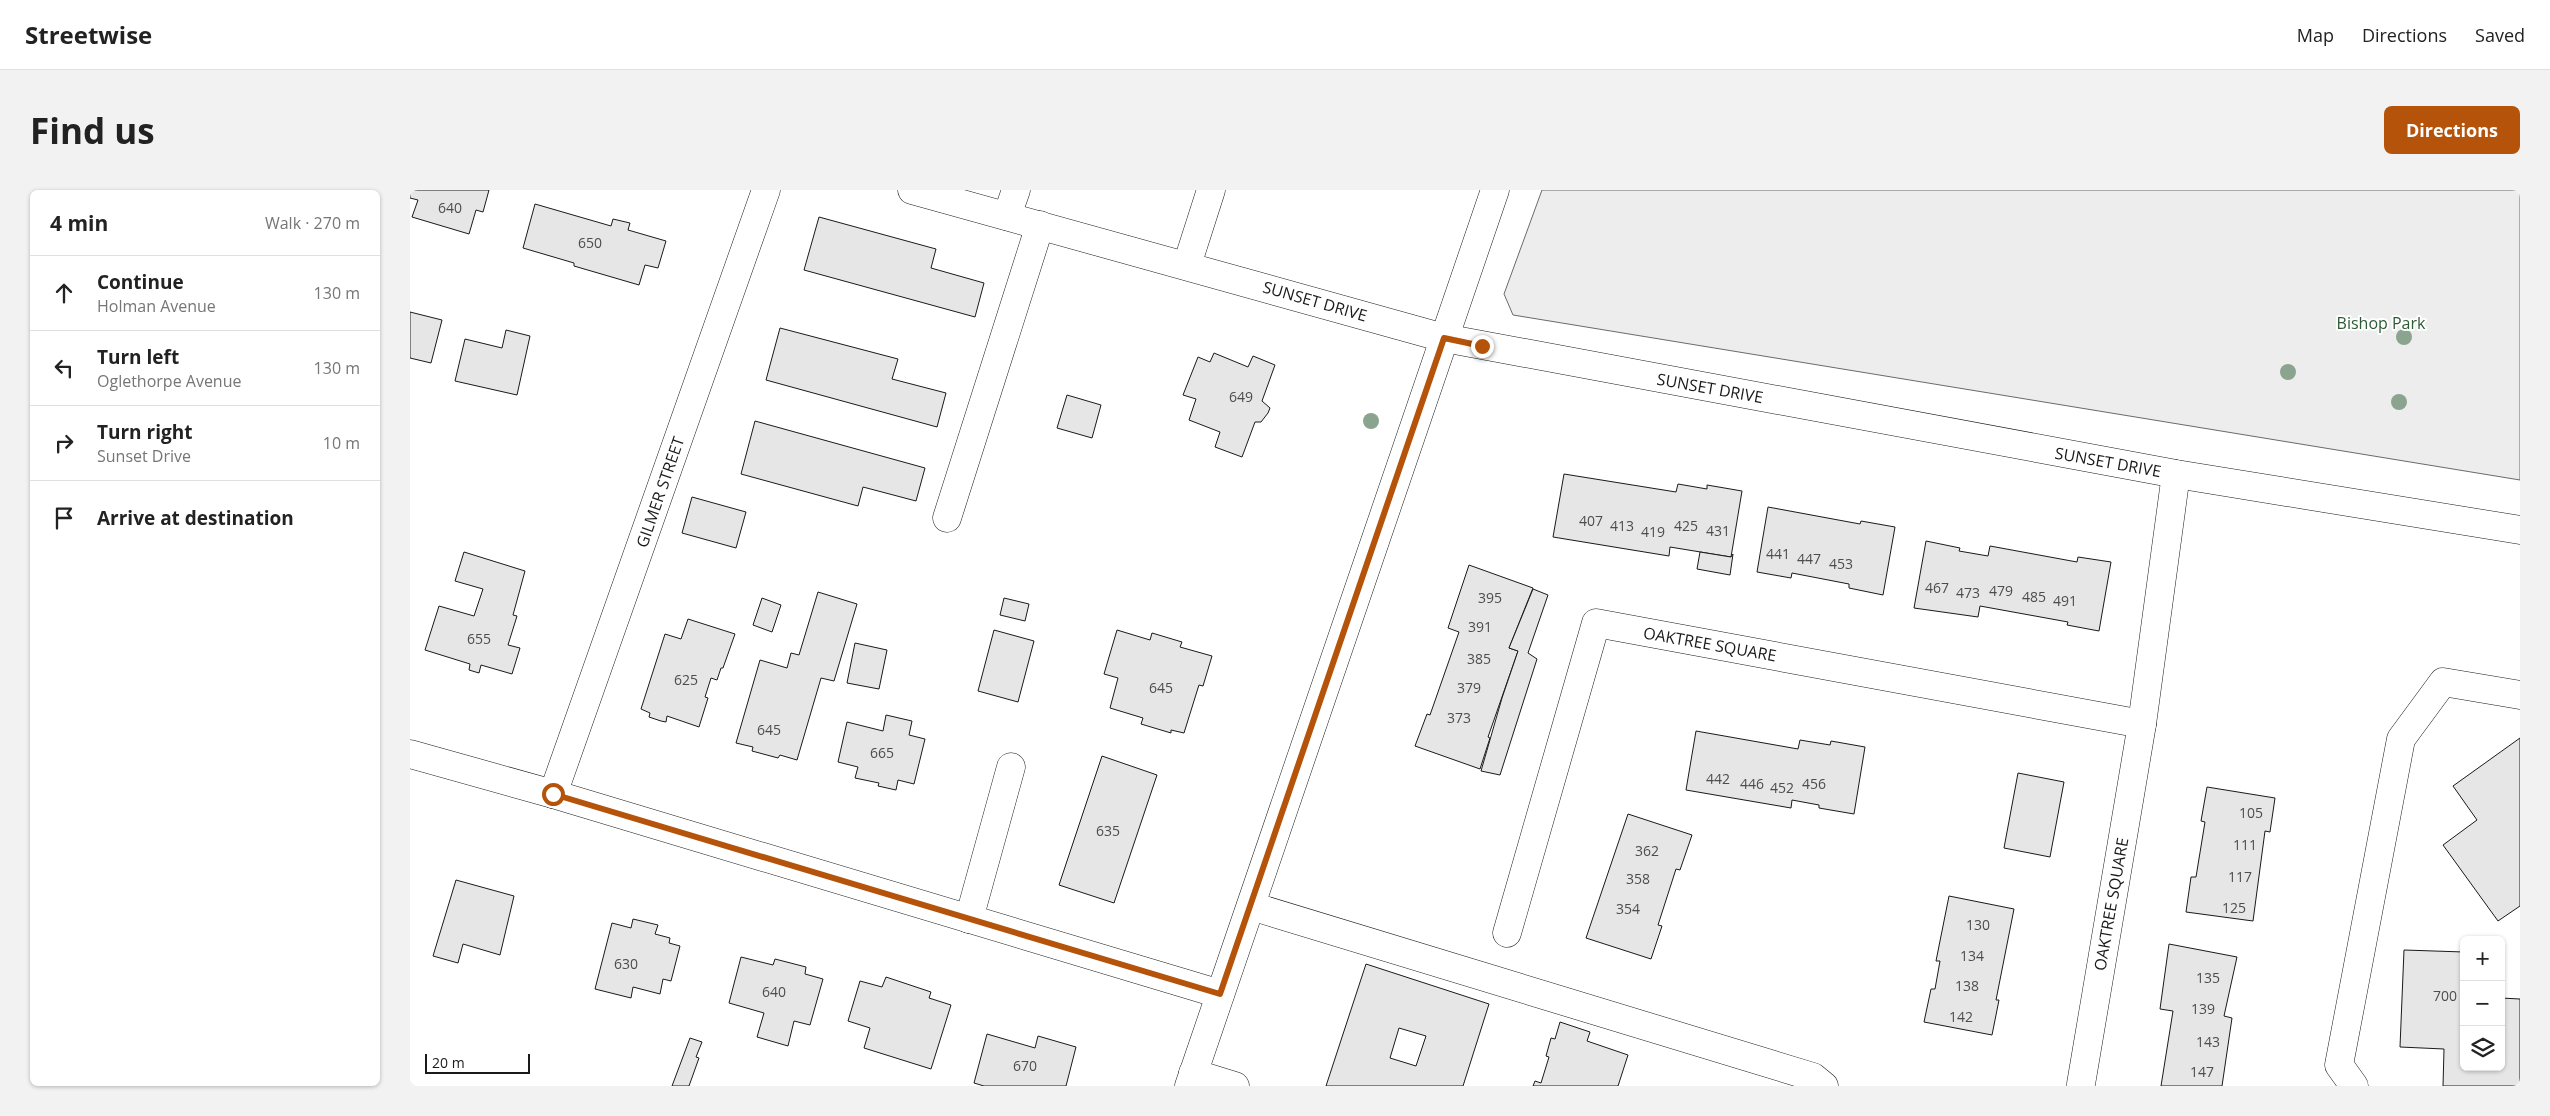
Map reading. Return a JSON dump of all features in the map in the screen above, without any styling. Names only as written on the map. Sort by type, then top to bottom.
[{"type":"street","name":"GILMER STREET","points":[[553,794],[766,190]]},
{"type":"street","name":"SUNSET DRIVE","points":[[912,190],[1444,338],[2176,474],[2520,530]]},
{"type":"street","points":[[1007,216],[1016,190]]},
{"type":"street","points":[[1187,265],[1212,190]]},
{"type":"street","points":[[1235,1086],[1191,1080],[1495,190]]},
{"type":"street","points":[[947,518],[1040,225]]},
{"type":"street","name":"OAKTREE SQUARE","points":[[2081,1084],[2142,724],[2176,474]]},
{"type":"street","name":"OAKTREE SQUARE","points":[[1507,933],[1596,623],[2142,724]]},
{"type":"street","points":[[2354,1086],[2339,1065],[2400,739],[2443,682],[2520,695]]},
{"type":"street","points":[[410,754],[553,794],[1220,994]]},
{"type":"street","points":[[969,919],[1011,767]]},
{"type":"street","points":[[1251,906],[1813,1077],[1824,1086]]},
{"type":"shaded area","name":"Bishop Park","points":[[1542,190],[2520,190],[2520,480],[1513,315],[1504,294]]},
{"type":"building","points":[[410,190],[489,190],[483,212],[476,210],[469,234],[412,217],[418,200],[410,198]]},
{"type":"building","points":[[535,204],[611,226],[613,219],[630,223],[628,230],[666,241],[658,268],[645,265],[639,285],[574,266],[574,263],[523,248]]},
{"type":"building","points":[[819,217],[936,249],[931,268],[984,283],[975,317],[804,270]]},
{"type":"building","points":[[410,312],[442,320],[431,363],[410,358]]},
{"type":"building","points":[[780,328],[898,359],[892,379],[946,393],[937,427],[766,380]]},
{"type":"building","points":[[506,330],[530,336],[517,395],[455,381],[465,339],[502,348]]},
{"type":"building","points":[[1214,353],[1248,367],[1253,356],[1275,365],[1262,401],[1270,408],[1261,422],[1255,422],[1242,457],[1215,447],[1220,432],[1189,420],[1196,399],[1183,395],[1198,357],[1210,362]]},
{"type":"building","points":[[1067,395],[1101,405],[1092,438],[1057,428]]},
{"type":"building","points":[[755,421],[925,468],[916,501],[863,487],[858,506],[741,474]]},
{"type":"building","points":[[1564,474],[1676,492],[1678,484],[1707,489],[1707,485],[1742,491],[1731,557],[1670,547],[1669,556],[1553,537]]},
{"type":"building","points":[[692,497],[746,512],[736,548],[682,533]]},
{"type":"building","points":[[1768,507],[1860,524],[1861,521],[1895,527],[1883,595],[1849,588],[1849,584],[1792,573],[1791,578],[1757,572]]},
{"type":"building","points":[[1926,541],[1960,548],[1959,551],[1988,556],[1990,546],[2077,562],[2078,557],[2111,562],[2099,631],[2067,625],[2068,622],[1980,606],[1978,617],[1914,608]]},
{"type":"building","points":[[464,552],[525,571],[513,615],[517,616],[508,645],[520,648],[512,674],[481,665],[479,673],[469,670],[470,664],[425,650],[439,606],[474,616],[483,589],[455,581]]},
{"type":"building","points":[[1700,552],[1731,557],[1733,554],[1730,575],[1697,569]]},
{"type":"building","points":[[1469,565],[1533,588],[1509,648],[1518,651],[1488,737],[1490,738],[1480,769],[1415,746],[1427,714],[1430,715],[1459,632],[1448,628]]},
{"type":"building","points":[[1533,589],[1548,595],[1528,653],[1537,659],[1500,775],[1481,771],[1518,651],[1509,648]]},
{"type":"building","points":[[818,592],[857,604],[834,681],[821,678],[797,760],[780,755],[778,758],[752,751],[753,747],[736,743],[760,660],[787,668],[791,653],[799,655]]},
{"type":"building","points":[[762,598],[781,605],[772,632],[753,625]]},
{"type":"building","points":[[1004,598],[1029,604],[1025,621],[1000,615]]},
{"type":"building","points":[[688,619],[735,634],[717,680],[711,678],[705,697],[708,698],[699,727],[667,716],[666,722],[661,721],[649,717],[650,713],[641,709],[665,634],[681,639]]},
{"type":"building","points":[[994,630],[1034,641],[1018,702],[978,691]]},
{"type":"building","points":[[1117,630],[1150,640],[1152,633],[1182,642],[1180,647],[1212,656],[1203,686],[1199,685],[1184,733],[1171,730],[1171,733],[1141,724],[1143,718],[1110,708],[1118,678],[1104,674]]},
{"type":"building","points":[[855,643],[887,650],[879,689],[847,683]]},
{"type":"building","points":[[886,715],[912,721],[909,735],[925,739],[914,784],[898,780],[896,790],[878,786],[879,783],[855,778],[858,767],[838,762],[847,722],[883,731]]},
{"type":"building","points":[[1696,731],[1798,749],[1800,740],[1830,745],[1831,741],[1865,747],[1854,814],[1819,808],[1819,805],[1792,800],[1791,808],[1686,790]]},
{"type":"building","points":[[2520,738],[2520,906],[2498,921],[2443,845],[2477,820],[2453,786]]},
{"type":"building","points":[[1102,756],[1157,775],[1114,903],[1059,885]]},
{"type":"building","points":[[2018,773],[2064,782],[2050,857],[2004,848]]},
{"type":"building","points":[[2207,787],[2275,798],[2270,832],[2265,831],[2253,921],[2186,912],[2191,877],[2196,877],[2205,822],[2201,821]]},
{"type":"building","points":[[1628,814],[1692,835],[1680,870],[1676,869],[1658,925],[1662,926],[1651,959],[1586,938]]},
{"type":"building","points":[[456,880],[514,896],[500,955],[463,944],[458,963],[433,956]]},
{"type":"building","points":[[1949,896],[2014,909],[1996,1000],[1999,1000],[1992,1035],[1924,1022],[1931,989],[1935,989],[1940,961],[1936,961]]},
{"type":"building","points":[[633,919],[658,925],[655,934],[670,938],[669,943],[680,946],[671,981],[663,979],[660,994],[633,987],[631,998],[595,989],[612,923],[631,928]]},
{"type":"building","points":[[2169,944],[2237,957],[2224,1016],[2232,1018],[2222,1086],[2161,1086],[2173,1011],[2160,1009]]},
{"type":"building","points":[[2404,950],[2460,952],[2460,1071],[2505,1071],[2505,998],[2520,999],[2520,1086],[2443,1086],[2444,1049],[2400,1047]]},
{"type":"building","points":[[741,957],[773,965],[775,959],[806,967],[805,974],[823,979],[810,1025],[794,1021],[788,1046],[757,1037],[764,1013],[729,1003]]},
{"type":"building","points":[[1366,964],[1489,1004],[1463,1086],[1326,1086]],"holes":[[[1399,1028],[1426,1036],[1416,1066],[1390,1058]]]},
{"type":"building","points":[[886,977],[931,992],[929,998],[951,1005],[931,1069],[864,1048],[870,1028],[848,1021],[860,981],[882,987]]},
{"type":"building","points":[[1560,1022],[1590,1032],[1587,1041],[1628,1055],[1618,1086],[1533,1086],[1535,1081],[1541,1083],[1549,1057],[1546,1056],[1551,1038],[1555,1039]]},
{"type":"building","points":[[987,1034],[1035,1048],[1038,1036],[1076,1047],[1066,1086],[984,1086],[974,1083]]},
{"type":"building","points":[[690,1038],[702,1042],[696,1057],[699,1058],[689,1086],[672,1086]]},
{"type":"route","points":[[553,794],[1220,994],[1246,923],[1444,338],[1482,346]]}]
